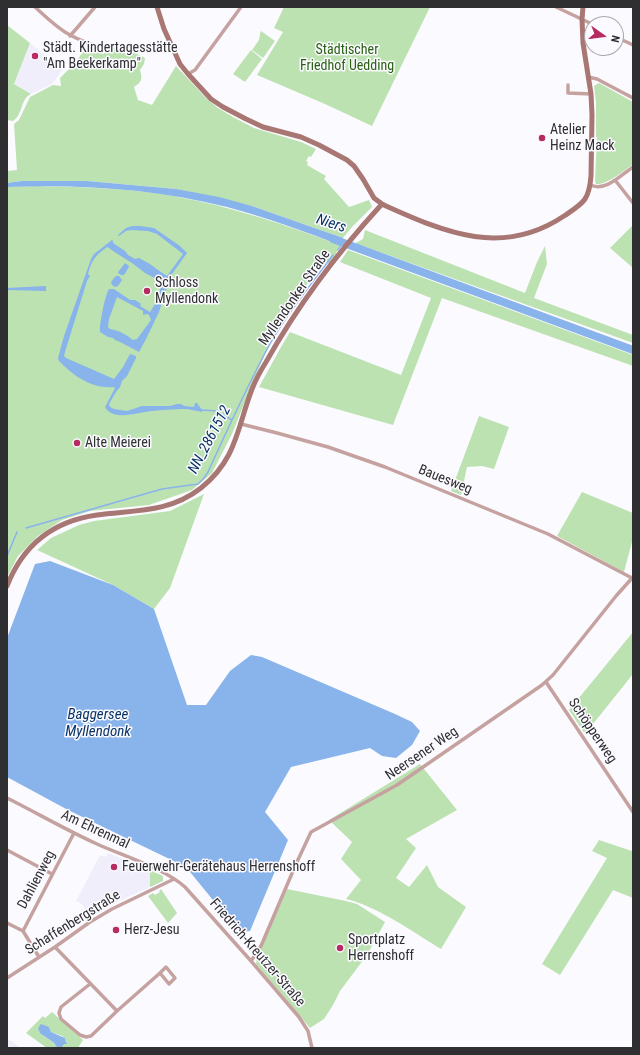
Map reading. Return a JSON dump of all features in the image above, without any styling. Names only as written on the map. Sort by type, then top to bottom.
[{"type":"street","points":[[35,7],[70,36],[106,48]]},
{"type":"street","points":[[70,36],[95,7]]},
{"type":"street","points":[[157,7],[164,29],[180,64],[211,99],[263,127],[296,136],[319,145],[347,160],[354,166],[374,198],[382,204],[442,229],[467,235],[496,238],[519,236],[540,229],[559,219],[582,203],[587,197],[590,185],[592,115],[591,94],[583,43],[583,7]]},
{"type":"street","points":[[188,74],[195,70],[241,7]]},
{"type":"street","points":[[556,7],[582,19]]},
{"type":"street","points":[[588,77],[597,79],[633,98]]},
{"type":"street","points":[[568,85],[568,93],[591,94]]},
{"type":"street","points":[[590,185],[598,188],[608,185],[633,167]]},
{"type":"street","points":[[615,180],[633,203]]},
{"type":"street","name":"Myllendonker Straße","points":[[7,586],[16,566],[30,548],[42,537],[60,526],[93,516],[146,511],[160,508],[178,502],[198,491],[213,477],[226,460],[236,440],[252,388],[278,341],[304,301],[349,241],[382,204]]},
{"type":"street","name":"Bauesweg","points":[[241,424],[328,447],[384,467],[548,534],[632,578]]},
{"type":"street","name":"Neersener Weg","points":[[252,961],[261,946],[311,832],[397,785],[511,708],[546,682],[632,578]]},
{"type":"street","name":"Schöpperweg","points":[[546,682],[633,812]]},
{"type":"street","name":"Am Ehrenmal","points":[[7,798],[109,850],[174,879]]},
{"type":"street","name":"Dahlienweg","points":[[39,957],[22,931],[74,833]]},
{"type":"street","points":[[7,850],[52,874]]},
{"type":"street","name":"Friedrich-Kreutzer-Straße","points":[[174,879],[184,887],[252,961],[305,1026],[312,1048]]},
{"type":"street","name":"Schaffenbergstraße","points":[[7,978],[90,922],[118,906],[174,879]]},
{"type":"street","points":[[7,923],[22,931]]},
{"type":"street","points":[[55,947],[117,1011]]},
{"type":"street","points":[[90,984],[61,1007],[59,1013],[61,1019],[82,1036],[88,1037],[166,967],[175,978],[169,984],[160,973]]},
{"type":"shaded area","name":"Städt. Kindertagesstätte \"Am Beekerkamp\"","points":[[30,43],[63,69],[52,84],[31,94],[14,84]]},
{"type":"shaded area","points":[[108,853],[150,870],[150,887],[119,901],[90,918],[82,904],[76,901],[100,855],[106,857]]},
{"type":"shaded area","points":[[8,1039],[21,1048],[7,1048]]},
{"type":"green space","name":"Städtischer Friedhof Uedding","points":[[284,7],[430,7],[372,126],[257,75],[283,32],[274,28]]},
{"type":"green space","points":[[7,25],[30,43],[14,84],[31,94],[25,99],[18,115],[13,121],[7,120]]},
{"type":"green space","points":[[261,31],[275,41],[263,58],[252,50],[259,40]]},
{"type":"green space","points":[[108,46],[130,50],[145,58],[144,64],[140,70],[141,80],[134,87],[138,100],[152,105],[176,66],[206,98],[218,108],[233,117],[254,128],[301,142],[316,149],[311,157],[309,156],[306,161],[308,162],[307,165],[326,176],[324,179],[349,207],[369,200],[372,207],[343,238],[252,206],[176,189],[87,181],[22,181],[7,183],[7,171],[17,170],[14,124],[19,120],[30,97],[53,85],[61,86],[60,78],[74,64],[86,48],[103,54],[106,52]]},
{"type":"green space","points":[[251,50],[262,59],[245,82],[233,74]]},
{"type":"green space","points":[[599,83],[633,102],[633,164],[610,180],[596,184],[597,137],[594,86]]},
{"type":"green space","points":[[7,187],[88,187],[156,193],[195,200],[258,217],[340,245],[330,264],[323,261],[275,331],[232,434],[212,473],[192,490],[149,505],[90,511],[62,520],[38,536],[18,556],[7,577]]},
{"type":"green space","points":[[633,225],[633,268],[610,248]]},
{"type":"green space","points":[[365,230],[525,293],[545,246],[547,264],[534,298],[633,335],[633,343],[363,246],[358,247],[354,244],[363,239]]},
{"type":"green space","points":[[348,250],[633,355],[633,366],[442,298],[393,425],[259,387],[290,332],[401,375],[431,298],[340,262]]},
{"type":"green space","points":[[479,416],[509,427],[494,469],[482,466],[467,467],[461,495],[451,491]]},
{"type":"green space","points":[[582,492],[633,513],[633,538],[624,572],[557,536]]},
{"type":"green space","points":[[204,494],[170,588],[154,609],[113,585],[37,550],[51,538],[79,525],[94,521],[170,511]]},
{"type":"green space","points":[[633,632],[633,674],[585,734],[569,710]]},
{"type":"green space","points":[[420,764],[457,810],[406,839],[416,848],[396,878],[409,887],[427,865],[438,887],[466,907],[441,949],[382,913],[358,902],[346,899],[361,880],[341,859],[352,842],[329,820]]},
{"type":"green space","points":[[599,840],[632,851],[633,850],[633,898],[613,890],[560,975],[542,964],[607,858],[592,851]]},
{"type":"green space","points":[[150,870],[163,876],[163,881],[150,887]]},
{"type":"green space","points":[[161,889],[177,913],[168,923],[148,896],[153,893],[155,895],[160,892],[159,891]]},
{"type":"green space","points":[[287,889],[357,904],[385,922],[367,955],[340,991],[324,1019],[310,1028],[256,964],[257,958]]},
{"type":"green space","points":[[52,1012],[83,1040],[78,1048],[47,1048],[26,1033],[43,1016],[45,1018]],"holes":[[[49,1027],[51,1032],[62,1036],[67,1042],[64,1044],[55,1045],[41,1034]]]},
{"type":"water","points":[[22,181],[87,181],[176,189],[219,197],[252,206],[343,238],[340,245],[284,224],[241,211],[173,196],[90,187],[7,187],[7,183]]},
{"type":"water","points":[[140,226],[154,228],[180,246],[187,253],[170,275],[159,312],[147,337],[139,352],[100,332],[100,323],[109,289],[114,289],[130,300],[135,300],[141,304],[140,306],[150,312],[157,301],[161,284],[158,280],[107,247],[94,259],[91,265],[88,274],[90,276],[87,281],[64,356],[114,379],[130,354],[136,356],[127,376],[122,381],[120,387],[109,404],[110,407],[114,409],[127,411],[142,406],[170,406],[177,404],[194,407],[195,403],[197,403],[202,412],[180,409],[127,415],[114,414],[109,412],[105,407],[115,388],[114,387],[90,384],[71,372],[59,361],[58,358],[64,336],[94,254],[112,240],[113,243],[125,251],[128,255],[135,259],[139,258],[167,276],[183,254],[157,234],[148,231],[131,230],[126,231],[119,236],[118,235],[126,228]],"holes":[[[117,297],[143,311],[143,315],[149,315],[151,320],[137,339],[133,340],[128,336],[108,327],[109,319]]]},
{"type":"water","points":[[125,263],[129,267],[124,275],[121,275],[118,272]]},
{"type":"water","points":[[116,276],[119,276],[122,280],[118,286],[115,287],[111,282]]},
{"type":"water","points":[[46,286],[46,291],[7,290],[7,288]]},
{"type":"water","name":"Baggersee Myllendonk","points":[[50,561],[113,585],[154,609],[187,705],[206,705],[230,671],[251,655],[262,657],[395,714],[412,722],[420,731],[412,745],[396,758],[382,756],[370,748],[291,767],[265,812],[288,840],[250,931],[239,932],[186,867],[68,810],[7,777],[7,638],[35,564]]},
{"type":"water","points":[[41,1024],[49,1027],[51,1032],[65,1038],[67,1044],[64,1044],[61,1048],[57,1047],[53,1042],[41,1034],[38,1029]]},
{"type":"waterway","name":"Niers","points":[[333,239],[633,350]]},
{"type":"waterway","name":"NN_2861512","points":[[338,250],[343,242]]},
{"type":"waterway","name":"NN_2861512","points":[[26,528],[162,489],[198,484],[208,472],[246,390],[271,342],[293,308],[333,255]]},
{"type":"waterway","points":[[202,410],[217,411],[232,420]]},
{"type":"waterway","name":"NN_2861512","points":[[7,556],[17,532]]},
{"type":"place","name":"Städt. Kindertagesstätte \"Am Beekerkamp\"","points":[[35,56]]},
{"type":"place","name":"Atelier Heinz Mack","points":[[542,138]]},
{"type":"place","name":"Schloss Myllendonk","points":[[147,291]]},
{"type":"place","name":"Alte Meierei","points":[[77,443]]},
{"type":"place","name":"Feuerwehr-Gerätehaus Herrenshoff","points":[[114,867]]},
{"type":"place","name":"Herz-Jesu","points":[[116,930]]},
{"type":"place","name":"Sportplatz Herrenshoff","points":[[340,948]]}]
